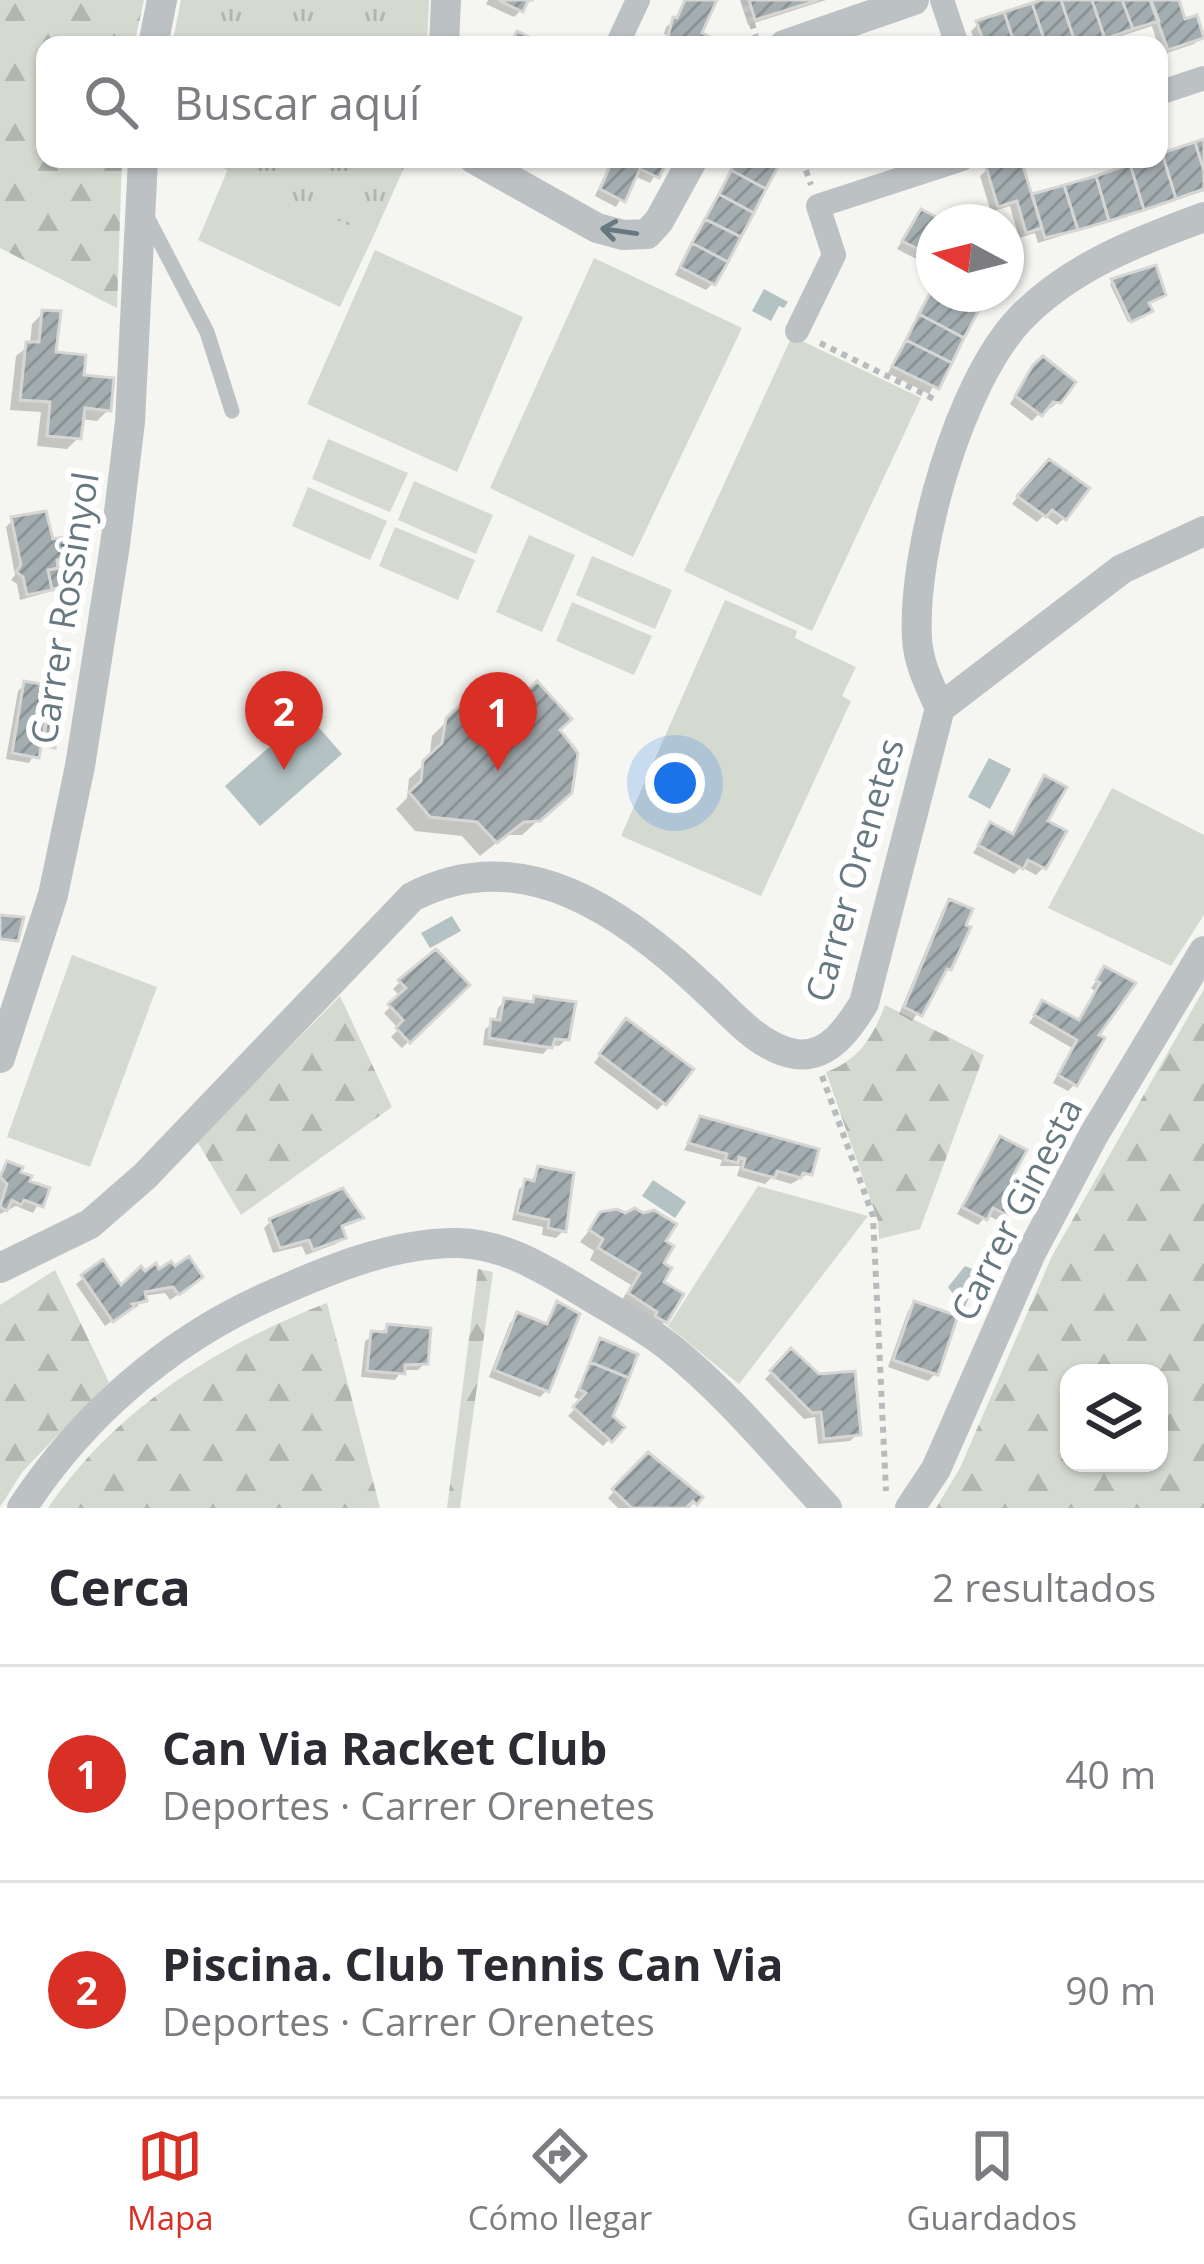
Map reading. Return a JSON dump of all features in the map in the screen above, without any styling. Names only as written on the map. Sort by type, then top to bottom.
[{"type":"street","points":[[155,36],[162,0]]},
{"type":"street","points":[[445,36],[446,0]]},
{"type":"street","points":[[621,36],[638,0]]},
{"type":"street","points":[[810,36],[914,0]]},
{"type":"street","points":[[942,0],[954,36]]},
{"type":"street","points":[[1168,90],[1204,78]]},
{"type":"street","name":"Carrer Rossinyol","points":[[0,1058],[53,895],[80,766],[130,422],[142,168]]},
{"type":"street","points":[[490,168],[597,228],[623,235],[647,234],[688,168]]},
{"type":"street","points":[[797,331],[834,255],[818,206],[934,168]]},
{"type":"street","points":[[940,708],[916,640],[920,597],[944,473],[975,385],[1021,318],[1064,281],[1112,253],[1204,217]]},
{"type":"street","name":"Carrer Orenetes","points":[[0,1268],[90,1224],[145,1176],[412,897],[459,878],[481,874],[521,878],[581,898],[626,924],[684,968],[766,1044],[797,1055],[824,1049],[848,1031],[864,1003],[940,708],[1122,569],[1204,531]]},
{"type":"street","name":"Carrer Ginesta","points":[[910,1508],[936,1468],[1031,1253],[1082,1155],[1204,951]]},
{"type":"street","points":[[22,1508],[48,1467],[135,1381],[229,1314],[371,1257],[456,1243],[499,1250],[539,1266],[662,1342],[719,1391],[827,1508]]},
{"type":"lane","points":[[141,208],[207,332],[232,411]]},
{"type":"path","points":[[744,0],[756,36]]},
{"type":"path","points":[[797,331],[946,405]]},
{"type":"path","points":[[819,1067],[873,1216],[886,1508]]},
{"type":"green space","points":[[0,0],[144,0],[136,36],[36,36],[36,168],[122,168],[117,308],[0,248]]},
{"type":"green space","points":[[181,0],[429,0],[427,36],[174,36]]},
{"type":"green space","points":[[224,168],[404,168],[373,237]]},
{"type":"green space","points":[[228,169],[373,237],[340,307],[198,240]]},
{"type":"green space","points":[[375,250],[523,317],[457,472],[307,404]]},
{"type":"green space","points":[[594,258],[742,328],[633,557],[490,488]]},
{"type":"green space","points":[[792,336],[921,398],[812,631],[684,571]]},
{"type":"green space","points":[[328,439],[408,473],[390,512],[312,479]]},
{"type":"green space","points":[[414,481],[493,515],[476,554],[398,520]]},
{"type":"green space","points":[[308,487],[387,521],[370,560],[292,526]]},
{"type":"green space","points":[[395,527],[475,560],[458,600],[379,566]]},
{"type":"green space","points":[[529,535],[575,555],[542,632],[496,612]]},
{"type":"green space","points":[[592,556],[672,590],[655,629],[576,595]]},
{"type":"green space","points":[[725,600],[797,631],[795,638],[856,667],[842,696],[851,701],[761,896],[621,836]]},
{"type":"green space","points":[[572,602],[652,636],[634,675],[556,641]]},
{"type":"green space","points":[[1112,788],[1204,835],[1204,915],[1171,966],[1048,908]]},
{"type":"green space","points":[[72,955],[157,987],[90,1167],[7,1137]]},
{"type":"green space","points":[[1204,989],[1204,1508],[936,1508],[960,1468],[1052,1256]]},
{"type":"green space","points":[[340,996],[392,1107],[241,1215],[197,1141]]},
{"type":"green space","points":[[885,1005],[984,1055],[920,1229],[879,1239],[878,1221],[826,1072],[863,1046]]},
{"type":"green space","points":[[758,1186],[868,1216],[739,1384],[668,1326]]},
{"type":"green space","points":[[478,1269],[493,1272],[460,1508],[447,1508]]},
{"type":"green space","points":[[55,1270],[109,1382],[23,1471],[0,1507],[0,1305]]},
{"type":"green space","points":[[327,1303],[380,1508],[48,1508],[105,1440],[172,1384],[247,1339]]},
{"type":"shaded area","points":[[764,289],[788,302],[784,308],[779,306],[771,321],[752,311]]},
{"type":"shaded area","points":[[307,714],[342,754],[260,826],[225,786]]},
{"type":"shaded area","points":[[989,758],[1011,769],[990,809],[968,797]]},
{"type":"shaded area","points":[[452,916],[461,931],[430,948],[421,933]]},
{"type":"shaded area","points":[[653,1180],[686,1202],[675,1218],[642,1196]]},
{"type":"shaded area","points":[[965,1266],[980,1272],[964,1309],[950,1303],[954,1295],[948,1287]]},
{"type":"building","points":[[498,0],[528,0],[523,12]]},
{"type":"building","points":[[685,0],[717,0],[702,33],[709,36],[668,36],[673,17],[677,18]]},
{"type":"building","points":[[749,0],[818,0],[755,20]]},
{"type":"building","points":[[1061,0],[1073,36],[1043,36],[1032,3]]},
{"type":"building","points":[[1061,0],[1092,0],[1104,36],[1073,36]]},
{"type":"building","points":[[1092,0],[1122,0],[1133,29],[1104,36]]},
{"type":"building","points":[[1122,0],[1151,0],[1159,21],[1133,29]]},
{"type":"building","points":[[1150,0],[1179,0],[1185,19],[1197,15],[1204,38],[1168,50],[1168,36],[1163,36]]},
{"type":"building","points":[[1032,3],[1043,36],[1012,36],[1004,12]]},
{"type":"building","points":[[1004,12],[1012,36],[982,36],[976,21]]},
{"type":"building","points":[[1204,139],[1204,171],[1195,142]]},
{"type":"building","points":[[1195,142],[1204,189],[1176,199],[1167,168],[1168,151]]},
{"type":"building","points":[[609,168],[664,168],[659,178],[640,169],[625,202],[600,189]]},
{"type":"building","points":[[732,168],[777,168],[766,189]]},
{"type":"building","points":[[986,168],[1024,168],[1042,228],[1026,233],[1024,204],[997,204]]},
{"type":"building","points":[[1131,168],[1167,168],[1176,199],[1144,210]]},
{"type":"building","points":[[1131,168],[1144,210],[1109,221],[1096,176]]},
{"type":"building","points":[[731,170],[766,189],[754,213],[719,194]]},
{"type":"building","points":[[1096,176],[1109,221],[1078,230],[1064,185]]},
{"type":"building","points":[[1064,185],[1078,230],[1045,238],[1032,194]]},
{"type":"building","points":[[719,194],[754,213],[741,237],[705,219]]},
{"type":"building","points":[[916,217],[916,248],[902,241]]},
{"type":"building","points":[[705,219],[741,237],[728,262],[692,243]]},
{"type":"building","points":[[692,243],[728,262],[715,285],[680,267]]},
{"type":"building","points":[[1156,265],[1166,295],[1149,303],[1153,311],[1131,322],[1111,279]]},
{"type":"building","points":[[42,310],[61,311],[56,352],[86,355],[84,375],[114,378],[111,411],[85,408],[81,439],[47,436],[50,402],[20,400],[26,342],[39,342]]},
{"type":"building","points":[[920,312],[978,312],[964,338]]},
{"type":"building","points":[[919,314],[964,338],[952,363],[906,340]]},
{"type":"building","points":[[906,340],[952,363],[939,389],[892,366]]},
{"type":"building","points":[[1043,356],[1076,382],[1061,403],[1053,402],[1042,416],[1015,396]]},
{"type":"building","points":[[1049,459],[1090,488],[1066,520],[1052,510],[1046,517],[1017,496]]},
{"type":"building","points":[[46,511],[53,539],[64,537],[68,557],[57,560],[58,568],[48,570],[52,590],[27,595],[23,577],[16,572],[21,565],[11,517]]},
{"type":"building","points":[[83,564],[87,583],[52,589],[48,570]]},
{"type":"building","points":[[24,681],[52,686],[39,758],[12,753]]},
{"type":"building","points":[[537,681],[572,719],[560,730],[578,753],[572,793],[540,821],[524,822],[497,843],[477,822],[430,817],[409,792],[421,781],[423,761],[442,743],[446,718],[470,696],[495,721]]},
{"type":"building","points":[[47,720],[59,723],[55,748],[42,746]]},
{"type":"building","points":[[1044,775],[1067,787],[1048,821],[1067,831],[1046,869],[1028,860],[1023,869],[978,845],[990,822],[1013,834]]},
{"type":"building","points":[[949,899],[973,909],[966,925],[971,927],[922,1016],[904,1007]]},
{"type":"building","points":[[0,915],[24,917],[18,941],[0,939]]},
{"type":"building","points":[[436,949],[470,985],[410,1043],[396,1028],[403,1020],[388,1004],[406,988],[398,980]]},
{"type":"building","points":[[1104,966],[1136,983],[1099,1035],[1105,1038],[1077,1086],[1058,1075],[1077,1040],[1034,1015],[1042,1000],[1079,1020]]},
{"type":"building","points":[[534,996],[576,1002],[569,1040],[555,1039],[552,1048],[489,1038],[491,1019],[500,1020],[504,998],[533,1002]]},
{"type":"building","points":[[626,1018],[694,1069],[666,1105],[599,1054]]},
{"type":"building","points":[[700,1116],[819,1149],[812,1175],[803,1173],[801,1178],[777,1171],[775,1178],[742,1169],[745,1159],[739,1157],[738,1163],[725,1160],[727,1154],[688,1143]]},
{"type":"building","points":[[1000,1136],[1027,1150],[1013,1176],[1021,1186],[1007,1215],[993,1208],[987,1220],[962,1207]]},
{"type":"building","points":[[7,1161],[23,1167],[21,1172],[32,1176],[30,1181],[50,1188],[43,1207],[12,1200],[7,1211],[0,1207],[7,1184],[0,1177]]},
{"type":"building","points":[[538,1166],[574,1173],[566,1232],[548,1228],[549,1220],[517,1213],[525,1179],[534,1181]]},
{"type":"building","points":[[343,1188],[364,1218],[342,1226],[346,1238],[313,1250],[309,1240],[280,1248],[269,1219]]},
{"type":"building","points":[[635,1208],[643,1213],[654,1210],[677,1224],[666,1241],[674,1246],[664,1263],[672,1268],[664,1282],[684,1294],[667,1323],[628,1293],[640,1273],[598,1248],[603,1239],[589,1230],[600,1212],[617,1209],[625,1213]]},
{"type":"building","points":[[189,1256],[203,1277],[179,1295],[173,1287],[145,1292],[147,1301],[132,1304],[113,1322],[81,1275],[103,1259],[121,1285],[141,1266],[145,1271],[156,1263],[159,1269],[171,1261],[175,1266]]},
{"type":"building","points":[[557,1301],[580,1314],[549,1392],[494,1370],[517,1312],[547,1324]]},
{"type":"building","points":[[914,1301],[958,1316],[938,1375],[893,1360]]},
{"type":"building","points":[[387,1324],[431,1328],[428,1364],[405,1365],[405,1374],[367,1371],[371,1331],[386,1332]]},
{"type":"building","points":[[600,1338],[638,1354],[629,1378],[590,1362]]},
{"type":"building","points":[[791,1348],[819,1374],[855,1371],[861,1435],[824,1439],[821,1412],[812,1413],[770,1371]]},
{"type":"building","points":[[590,1362],[629,1378],[613,1416],[625,1427],[612,1442],[573,1407],[586,1393],[579,1389]]},
{"type":"building","points":[[648,1452],[703,1497],[697,1505],[693,1501],[686,1508],[632,1508],[612,1489]]},
{"type":"place","name":"Piscina. Club Tennis Can Via","points":[[284,770]]},
{"type":"place","name":"Can Via Racket Club","points":[[498,771]]}]
